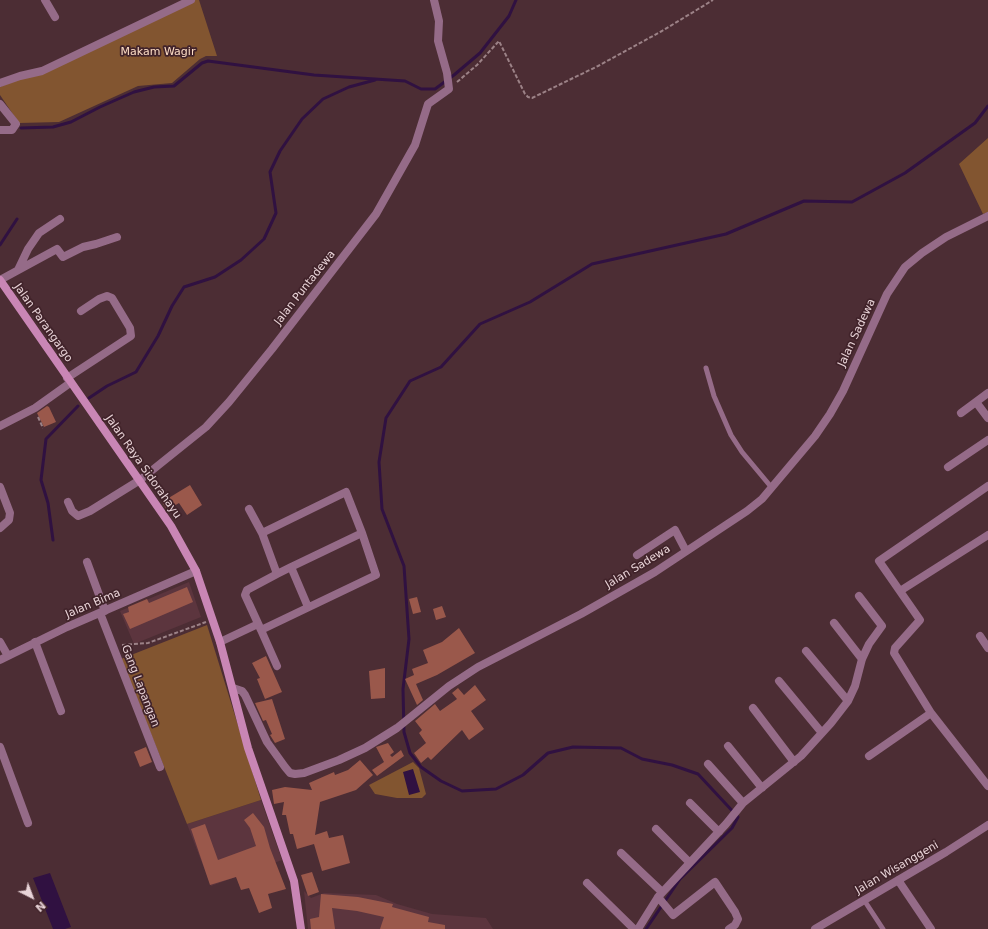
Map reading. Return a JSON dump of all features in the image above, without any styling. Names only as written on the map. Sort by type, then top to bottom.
[{"type":"main road","name":"Jalan Parangargo","points":[[0,280],[69,381]]},
{"type":"main road","name":"Jalan Raya Sidorahayu","points":[[69,381],[171,526],[196,571],[220,642],[248,748],[294,881],[301,929]]},
{"type":"street","points":[[46,0],[55,18]]},
{"type":"street","points":[[0,83],[42,70],[192,0]]},
{"type":"street","points":[[434,0],[439,20],[438,41],[449,86]]},
{"type":"street","name":"Jalan Puntadewa","points":[[68,502],[75,515],[81,516],[140,480],[206,427],[229,402],[272,349],[376,214],[415,145],[428,104],[449,86]]},
{"type":"street","points":[[0,104],[16,124],[12,130],[0,130]]},
{"type":"street","name":"Jalan Sadewa","points":[[233,688],[242,691],[245,695],[274,754],[284,767],[290,773],[295,774],[311,771],[352,755],[397,728],[449,686],[478,667],[581,614],[655,572],[747,512],[762,499],[815,436],[830,414],[843,391],[888,294],[905,268],[922,252],[946,237],[988,216]]},
{"type":"street","points":[[18,270],[28,249],[39,233],[60,219]]},
{"type":"street","points":[[0,280],[57,249],[63,257],[83,247],[117,237]]},
{"type":"street","points":[[0,426],[34,408],[131,336],[130,328],[112,298],[107,296],[99,299],[80,311]]},
{"type":"street","points":[[961,413],[988,393]]},
{"type":"street","points":[[976,402],[988,418]]},
{"type":"street","points":[[948,467],[988,440]]},
{"type":"street","points":[[988,486],[879,561],[920,620],[895,648],[894,653],[931,713],[988,786]]},
{"type":"street","points":[[0,487],[10,513],[9,520],[0,528]]},
{"type":"street","points":[[220,642],[308,607],[376,574],[346,492],[262,532]]},
{"type":"street","points":[[249,509],[262,532],[277,574]]},
{"type":"street","points":[[637,555],[675,530],[686,551]]},
{"type":"street","points":[[277,666],[245,595],[247,590],[362,533]]},
{"type":"street","points":[[900,591],[988,535]]},
{"type":"street","name":"Gang Lapangan","points":[[87,562],[112,644],[160,767]]},
{"type":"street","points":[[291,567],[308,607]]},
{"type":"street","name":"Jalan Bima","points":[[0,660],[35,642],[196,571]]},
{"type":"street","points":[[638,929],[660,896],[741,806],[794,762],[822,734],[848,701],[855,686],[862,659],[869,644],[882,626],[858,596]]},
{"type":"street","points":[[834,623],[862,659]]},
{"type":"street","points":[[980,636],[988,648]]},
{"type":"street","points":[[0,642],[8,656]]},
{"type":"street","points":[[35,642],[61,712]]},
{"type":"street","points":[[806,651],[848,701]]},
{"type":"street","points":[[779,680],[822,734]]},
{"type":"street","points":[[753,708],[794,762]]},
{"type":"street","points":[[869,756],[931,713]]},
{"type":"street","points":[[728,746],[762,788]]},
{"type":"street","points":[[0,747],[28,823]]},
{"type":"street","points":[[708,764],[741,806]]},
{"type":"street","points":[[690,803],[719,832]]},
{"type":"street","name":"Jalan Wisanggeni","points":[[815,929],[946,852],[988,825]]},
{"type":"street","points":[[656,828],[690,862]]},
{"type":"street","points":[[621,853],[660,896],[673,916],[715,882],[738,919],[735,925],[729,929]]},
{"type":"street","points":[[898,880],[931,929]]},
{"type":"street","points":[[587,883],[634,929]]},
{"type":"lane","points":[[706,368],[714,396],[731,435],[742,452],[772,488]]},
{"type":"lane","points":[[864,900],[883,929]]},
{"type":"path","points":[[449,86],[476,65],[499,41],[525,94],[532,98],[598,66],[662,31],[713,0]]},
{"type":"path","points":[[34,408],[43,428]]},
{"type":"path","points":[[112,644],[125,646],[148,643],[212,620]]},
{"type":"shaded area","points":[[189,582],[201,617],[134,644],[120,611]]},
{"type":"shaded area","points":[[413,769],[420,792],[409,795],[403,772]]},
{"type":"shaded area","points":[[261,800],[282,860],[211,886],[187,824]]},
{"type":"shaded area","points":[[50,873],[71,927],[65,929],[53,929],[33,878]]},
{"type":"shaded area","points":[[304,891],[311,898],[324,893],[376,895],[397,904],[432,914],[486,918],[493,929],[308,929]]},
{"type":"green space","name":"Makam Wagir","points":[[195,0],[199,0],[217,56],[206,56],[200,59],[172,83],[138,86],[59,122],[19,123],[0,95],[0,87]]},
{"type":"green space","points":[[988,138],[988,212],[983,214],[959,164]]},
{"type":"green space","points":[[207,625],[261,800],[187,824],[121,659]]},
{"type":"green space","points":[[413,762],[419,768],[426,794],[422,798],[397,798],[375,794],[369,785]]},
{"type":"building","points":[[47,406],[49,407],[56,422],[44,427],[37,413]]},
{"type":"building","points":[[190,485],[202,505],[187,515],[179,503],[167,510],[162,502]]},
{"type":"building","points":[[187,587],[193,602],[130,629],[123,614],[129,612],[128,607],[147,599],[149,603]]},
{"type":"building","points":[[417,597],[421,612],[413,614],[409,599]]},
{"type":"building","points":[[442,606],[446,617],[436,620],[433,609]]},
{"type":"building","points":[[459,628],[475,653],[437,675],[416,684],[423,700],[417,705],[405,679],[414,675],[412,669],[428,663],[423,650],[442,642]]},
{"type":"building","points":[[266,656],[282,692],[265,699],[257,679],[260,678],[252,663]]},
{"type":"building","points":[[385,668],[385,698],[371,699],[369,671]]},
{"type":"building","points":[[475,685],[486,700],[471,711],[484,729],[469,740],[462,730],[431,760],[428,757],[421,763],[414,753],[426,743],[419,733],[422,730],[415,721],[435,704],[440,711],[457,699],[452,693],[458,688],[464,695]]},
{"type":"building","points":[[272,699],[285,739],[275,743],[270,735],[272,734],[266,720],[263,721],[255,703]]},
{"type":"building","points":[[388,743],[394,752],[390,755],[392,757],[401,750],[404,756],[377,776],[372,770],[384,762],[376,747]]},
{"type":"building","points":[[146,747],[152,762],[140,767],[134,752]]},
{"type":"building","points":[[360,760],[373,775],[356,790],[320,802],[315,835],[327,831],[329,838],[343,835],[350,863],[322,871],[314,844],[297,849],[293,834],[290,834],[286,815],[282,815],[284,802],[274,804],[272,790],[285,787],[312,790],[309,783],[334,772],[335,775],[348,770]]},
{"type":"building","points":[[253,813],[264,827],[270,848],[286,889],[268,894],[272,908],[259,913],[249,888],[241,890],[236,877],[210,885],[191,829],[205,824],[218,860],[256,846],[250,828],[244,820]]},
{"type":"building","points":[[312,872],[319,892],[308,896],[301,875]]},
{"type":"building","points":[[321,894],[358,897],[393,904],[392,907],[429,917],[428,922],[445,925],[445,929],[380,929],[384,917],[357,911],[332,908],[335,929],[311,929],[310,919],[319,917]]},
{"type":"waterway","points":[[21,128],[53,127],[71,122],[134,92],[154,87],[174,86],[202,63],[208,61],[314,75],[405,81],[421,89],[435,89],[480,53],[509,16],[516,0]]},
{"type":"waterway","points":[[89,398],[107,386],[136,372],[158,336],[172,306],[184,287],[215,277],[241,260],[264,239],[276,213],[270,172],[280,151],[302,119],[323,99],[349,87],[375,80]]},
{"type":"waterway","points":[[646,929],[680,879],[732,828],[738,817],[698,774],[672,765],[642,759],[621,748],[573,747],[548,753],[523,775],[496,789],[462,791],[441,781],[421,767],[410,753],[404,732],[403,689],[409,639],[404,566],[382,509],[379,462],[386,418],[410,381],[441,367],[480,324],[530,302],[592,264],[726,234],[804,201],[852,202],[905,173],[975,123],[988,106]]},
{"type":"waterway","points":[[0,245],[17,219]]},
{"type":"waterway","points":[[53,540],[48,503],[41,480],[46,439],[78,406]]}]
